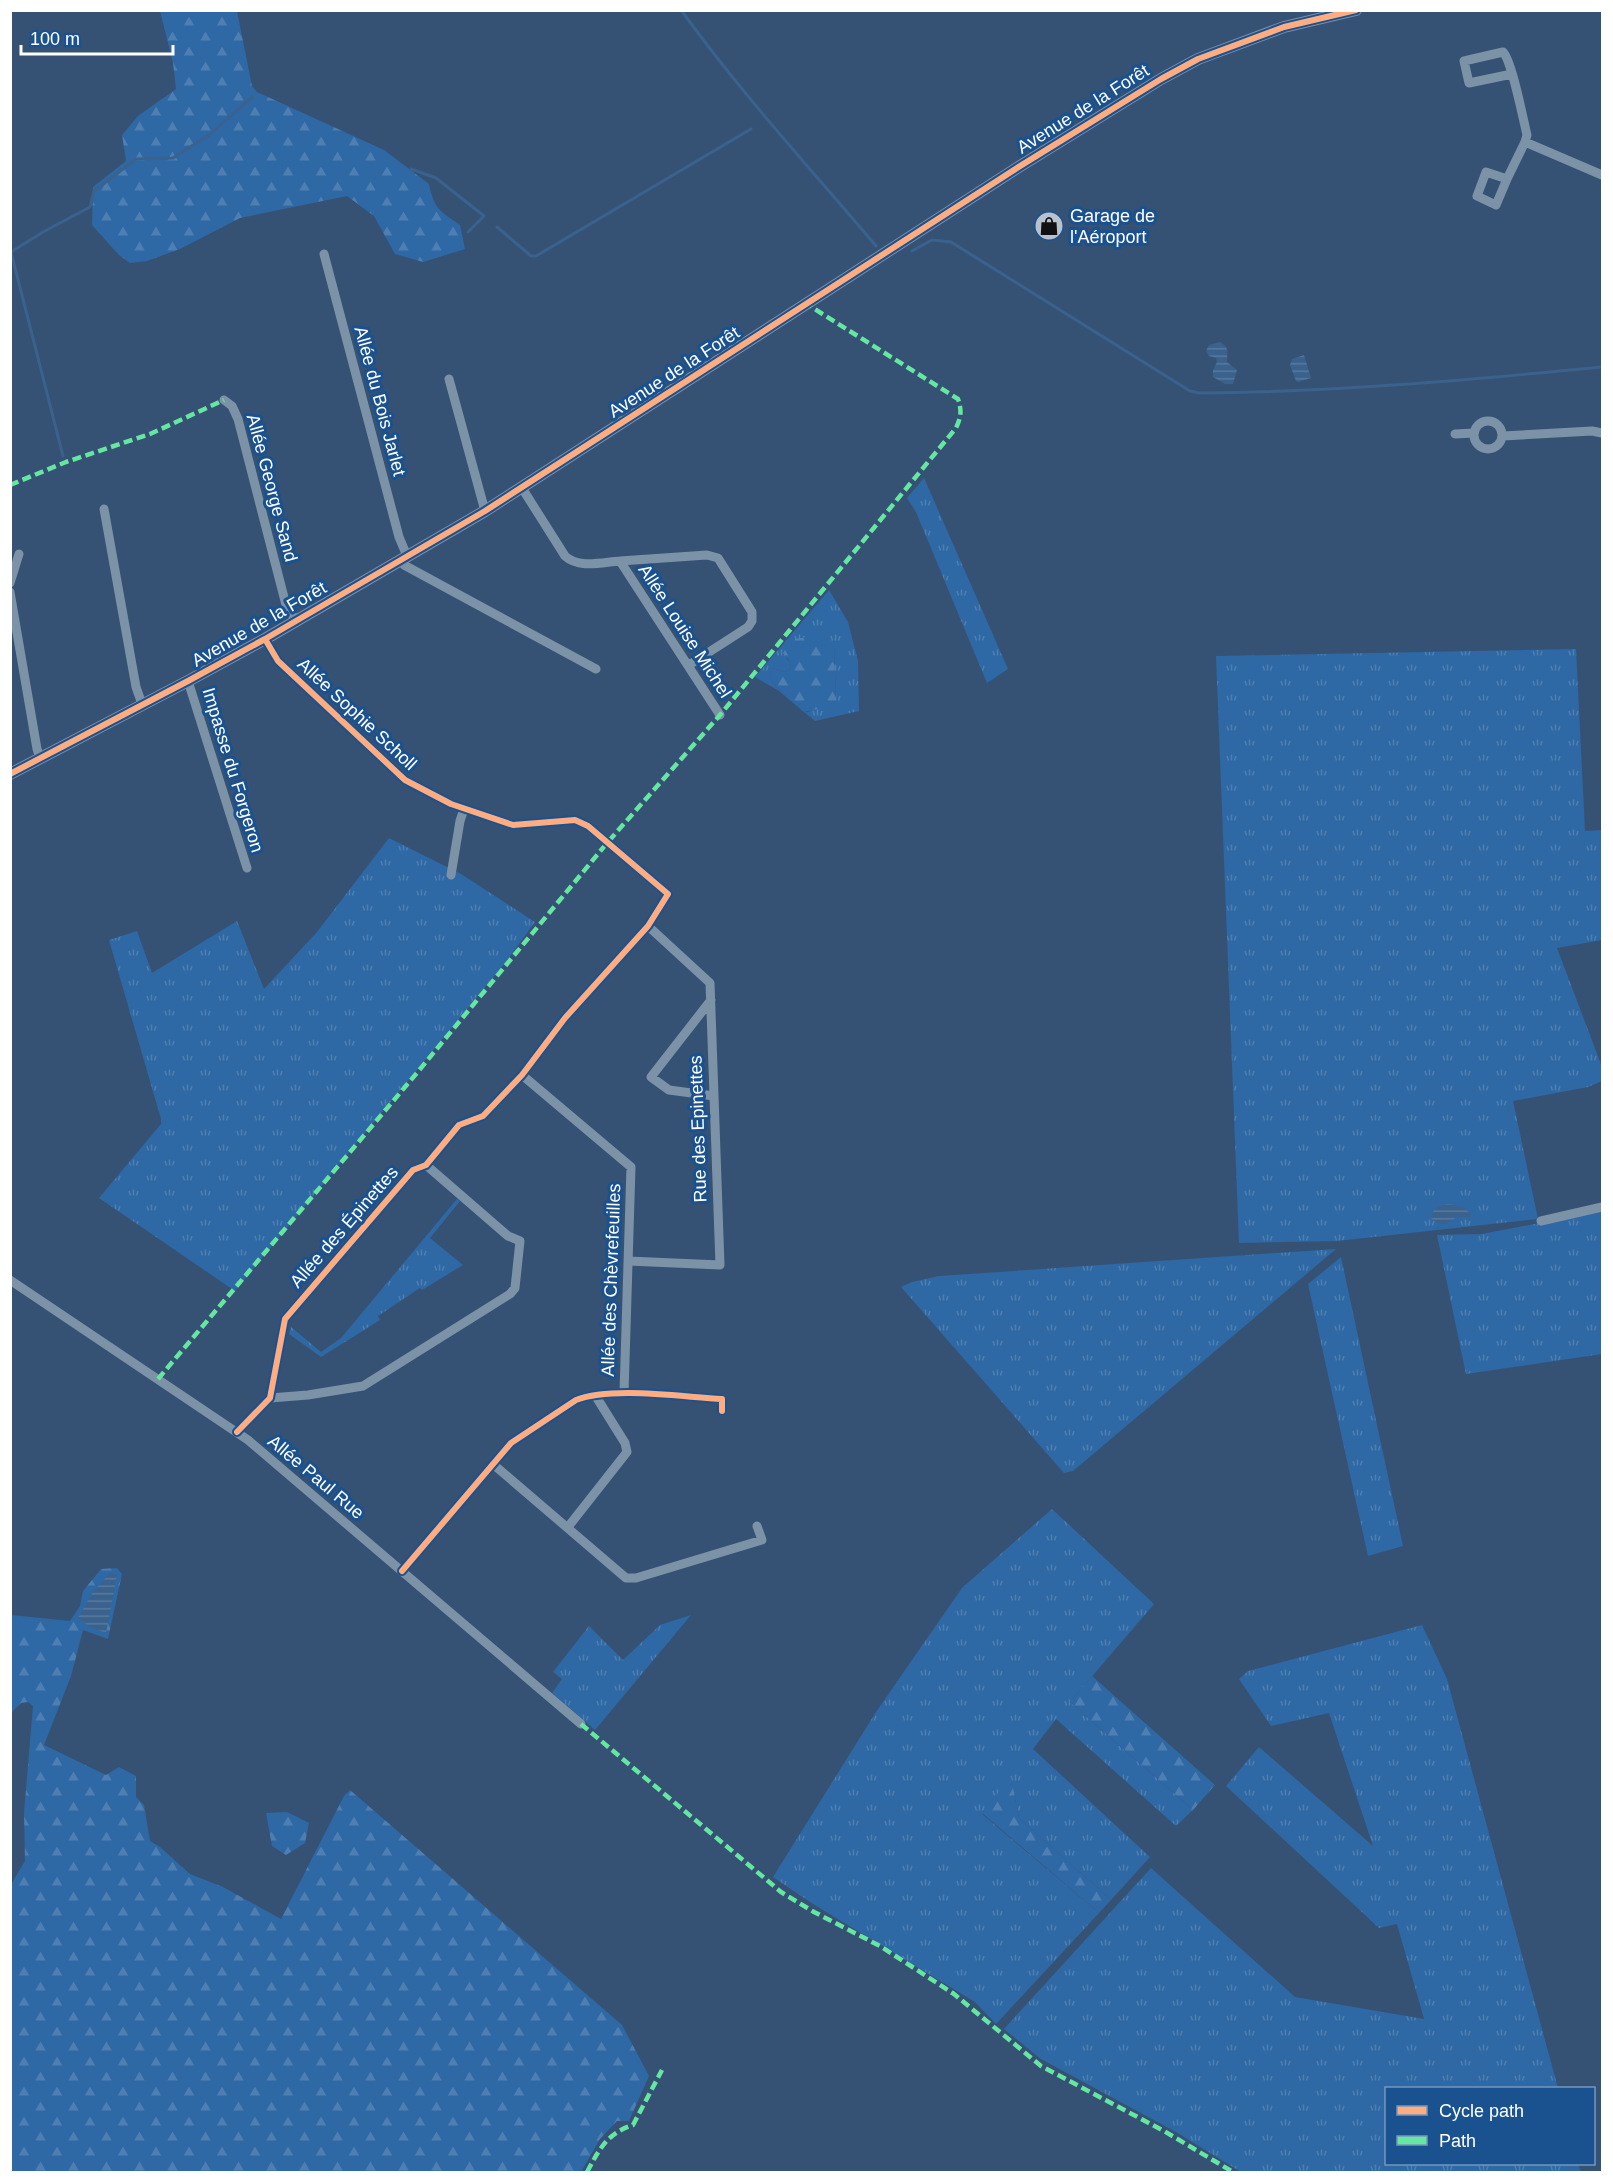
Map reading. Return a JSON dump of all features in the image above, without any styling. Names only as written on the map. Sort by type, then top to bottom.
[{"type":"main road","name":"Avenue de la Forêt","points":[[10,774],[265,639],[485,511],[1008,173],[1161,79],[1198,59],[1274,31],[1356,10]]},
{"type":"street","points":[[1507,179],[1526,142],[1527,135],[1512,74],[1506,54],[1503,52],[1464,61],[1469,83],[1512,74]]},
{"type":"street","points":[[1526,142],[1602,175]]},
{"type":"street","name":"Allée du Bois Jarlet","points":[[324,254],[404,558]]},
{"type":"street","points":[[449,379],[485,511]]},
{"type":"street","name":"Allée George Sand","points":[[224,400],[232,406],[238,419],[286,605],[296,621]]},
{"type":"street","points":[[1487,420],[1498,424],[1503,436],[1498,446],[1486,449],[1476,443],[1474,433],[1477,426],[1487,420]]},
{"type":"street","points":[[1503,436],[1592,431],[1602,433]]},
{"type":"street","points":[[1455,434],[1474,433]]},
{"type":"street","name":"Allée Louise Michel","points":[[522,488],[570,561],[580,563],[620,561],[720,715]]},
{"type":"street","points":[[105,509],[136,687],[142,705]]},
{"type":"street","points":[[10,583],[19,554]]},
{"type":"street","points":[[620,561],[707,555],[718,558],[752,612],[752,621],[748,627],[689,665]]},
{"type":"street","points":[[404,558],[404,565],[596,669]]},
{"type":"street","points":[[10,592],[40,758]]},
{"type":"street","name":"Allée Sophie Scholl","points":[[265,639],[278,661],[405,780],[464,809],[513,825],[575,820],[588,826],[668,894],[648,926]]},
{"type":"street","name":"Impasse du Forgeron","points":[[188,681],[247,868]]},
{"type":"street","points":[[451,875],[464,809]]},
{"type":"street","name":"Rue des Epinettes","points":[[628,1261],[720,1265],[710,983],[648,926]]},
{"type":"street","name":"Allée des Épinettes","points":[[270,1398],[285,1319],[413,1170],[426,1165],[459,1125],[483,1116],[522,1075],[565,1018],[648,926]]},
{"type":"street","points":[[711,1000],[651,1077],[669,1090],[714,1096]]},
{"type":"street","name":"Allée des Chèvrefeuilles","points":[[522,1075],[631,1167],[624,1393]]},
{"type":"street","points":[[237,1432],[270,1398],[308,1395],[363,1386],[510,1294],[515,1288],[520,1241],[508,1236],[426,1165]]},
{"type":"street","points":[[1540,1221],[1602,1207]]},
{"type":"street","name":"Allée Paul Rue","points":[[10,1280],[237,1432],[581,1724]]},
{"type":"street","points":[[402,1572],[511,1443],[576,1400],[595,1395],[624,1393],[722,1399],[722,1411]]},
{"type":"street","points":[[568,1527],[627,1452],[625,1443],[595,1395]]},
{"type":"street","points":[[494,1465],[626,1578],[636,1578],[762,1540],[757,1526]]},
{"type":"green space","points":[[160,11],[237,11],[252,86],[257,92],[384,150],[429,184],[433,199],[439,209],[460,225],[465,249],[423,262],[395,254],[374,216],[347,196],[240,218],[180,249],[147,261],[130,263],[119,255],[92,225],[93,187],[126,161],[122,135],[138,116],[176,89],[173,63]]},
{"type":"green space","points":[[924,478],[1008,669],[987,683],[916,512],[907,498]]},
{"type":"green space","points":[[829,590],[848,622],[858,661],[859,711],[815,721],[804,712],[836,698],[834,646],[786,658],[791,663],[790,668],[785,672],[772,668],[770,678],[779,691],[755,677]]},
{"type":"green space","points":[[809,637],[823,639],[834,646],[836,699],[830,706],[804,712],[779,691],[770,678],[772,668],[785,672],[790,668],[791,663],[783,653],[793,639]]},
{"type":"green space","points":[[1576,649],[1585,831],[1602,830],[1602,940],[1557,948],[1602,1067],[1602,1081],[1588,1087],[1513,1101],[1538,1219],[1337,1241],[1239,1243],[1216,656]]},
{"type":"green space","points":[[389,838],[461,874],[535,922],[505,963],[235,1291],[99,1198],[161,1124],[109,940],[137,931],[152,973],[237,921],[264,989],[317,932]]},
{"type":"green space","points":[[457,1199],[460,1201],[430,1238],[463,1265],[422,1290],[420,1288],[378,1316],[380,1320],[321,1357],[289,1334],[291,1327],[321,1352],[341,1338]]},
{"type":"green space","points":[[1602,1211],[1602,1354],[1466,1374],[1437,1235],[1482,1234]]},
{"type":"green space","points":[[1336,1249],[1073,1471],[1064,1473],[901,1287],[939,1276]]},
{"type":"green space","points":[[1341,1257],[1403,1546],[1368,1556],[1308,1284]]},
{"type":"green space","points":[[1052,1509],[1154,1604],[1070,1702],[1193,1810],[1176,1826],[1056,1719],[1033,1749],[1150,1857],[1111,1900],[1019,1818],[1011,1778],[982,1814],[1099,1913],[996,2024],[975,2002],[813,1904],[773,1877],[876,1712],[962,1588]]},
{"type":"green space","points":[[117,1568],[122,1574],[108,1639],[83,1630],[71,1676],[44,1745],[106,1775],[119,1767],[136,1776],[136,1797],[144,1805],[150,1841],[190,1874],[223,1887],[281,1919],[344,1796],[350,1790],[622,2025],[649,2076],[629,2121],[617,2121],[600,2139],[581,2172],[11,2172],[10,1886],[25,1861],[24,1813],[33,1706],[28,1702],[21,1703],[11,1713],[11,1615],[70,1621],[80,1606],[83,1591],[101,1569]]},
{"type":"green space","points":[[691,1615],[595,1730],[552,1693],[562,1679],[553,1672],[589,1626],[623,1660],[660,1625]]},
{"type":"green space","points":[[1422,1625],[1447,1679],[1558,2087],[1385,2087],[1385,2165],[1578,2165],[1581,2172],[1241,2172],[1176,2132],[1041,2059],[1004,2029],[1151,1868],[1295,1997],[1424,2019],[1397,1924],[1379,1928],[1226,1786],[1259,1747],[1373,1846],[1329,1713],[1271,1726],[1239,1679],[1248,1671]]},
{"type":"green space","points":[[1092,1676],[1215,1785],[1193,1810],[1070,1702]]},
{"type":"green space","points":[[1011,1777],[1019,1818],[1111,1900],[1099,1913],[982,1813]]},
{"type":"green space","points":[[287,1812],[309,1823],[305,1843],[286,1855],[272,1846],[266,1813]]},
{"type":"shaded area","points":[[1220,342],[1227,348],[1227,362],[1237,370],[1233,384],[1225,384],[1213,377],[1216,358],[1209,356],[1206,351],[1209,345]]},
{"type":"shaded area","points":[[1304,355],[1311,378],[1298,382],[1290,365],[1292,359]]},
{"type":"shaded area","points":[[1449,1204],[1463,1207],[1471,1214],[1471,1218],[1457,1217],[1446,1224],[1437,1223],[1431,1218],[1437,1208]]},
{"type":"shaded area","points":[[110,1573],[117,1575],[106,1633],[90,1627],[78,1618],[93,1592]]},
{"type":"waterway","points":[[681,10],[752,101],[876,246]]},
{"type":"waterway","points":[[11,252],[90,207],[94,191],[136,159],[173,158],[209,135],[252,97]]},
{"type":"waterway","points":[[497,227],[531,256],[536,256],[751,129]]},
{"type":"waterway","points":[[411,169],[436,178],[484,216],[468,232]]},
{"type":"waterway","points":[[912,251],[932,240],[951,242],[1190,391],[1199,393],[1351,388],[1602,367]]},
{"type":"waterway","points":[[11,252],[63,456]]},
{"type":"marked path","points":[[158,1379],[416,1074],[607,843],[720,715],[956,428],[960,414],[958,399],[808,303]]},
{"type":"marked path","points":[[10,485],[66,462],[150,434],[224,400]]},
{"type":"marked path","points":[[581,1724],[781,1892],[880,1946],[954,1994],[1041,2066],[1164,2131],[1233,2172]]},
{"type":"marked path","points":[[587,2172],[605,2143],[624,2128],[633,2125],[662,2070]]},
{"type":"cycle path","points":[[10,774],[265,639],[485,511],[1017,168],[1161,79],[1198,59],[1284,27],[1356,10]]},
{"type":"cycle path","points":[[237,1432],[270,1398],[285,1319],[413,1170],[426,1165],[459,1125],[483,1116],[522,1075],[565,1018],[648,926],[668,894],[588,826],[575,820],[513,825],[451,804],[405,780],[278,661],[265,639]]},
{"type":"cycle path","points":[[402,1571],[511,1443],[576,1400],[591,1396],[627,1393],[722,1399],[722,1411]]},
{"type":"place","name":"Garage de l'Aéroport","points":[[1049,226]]}]
